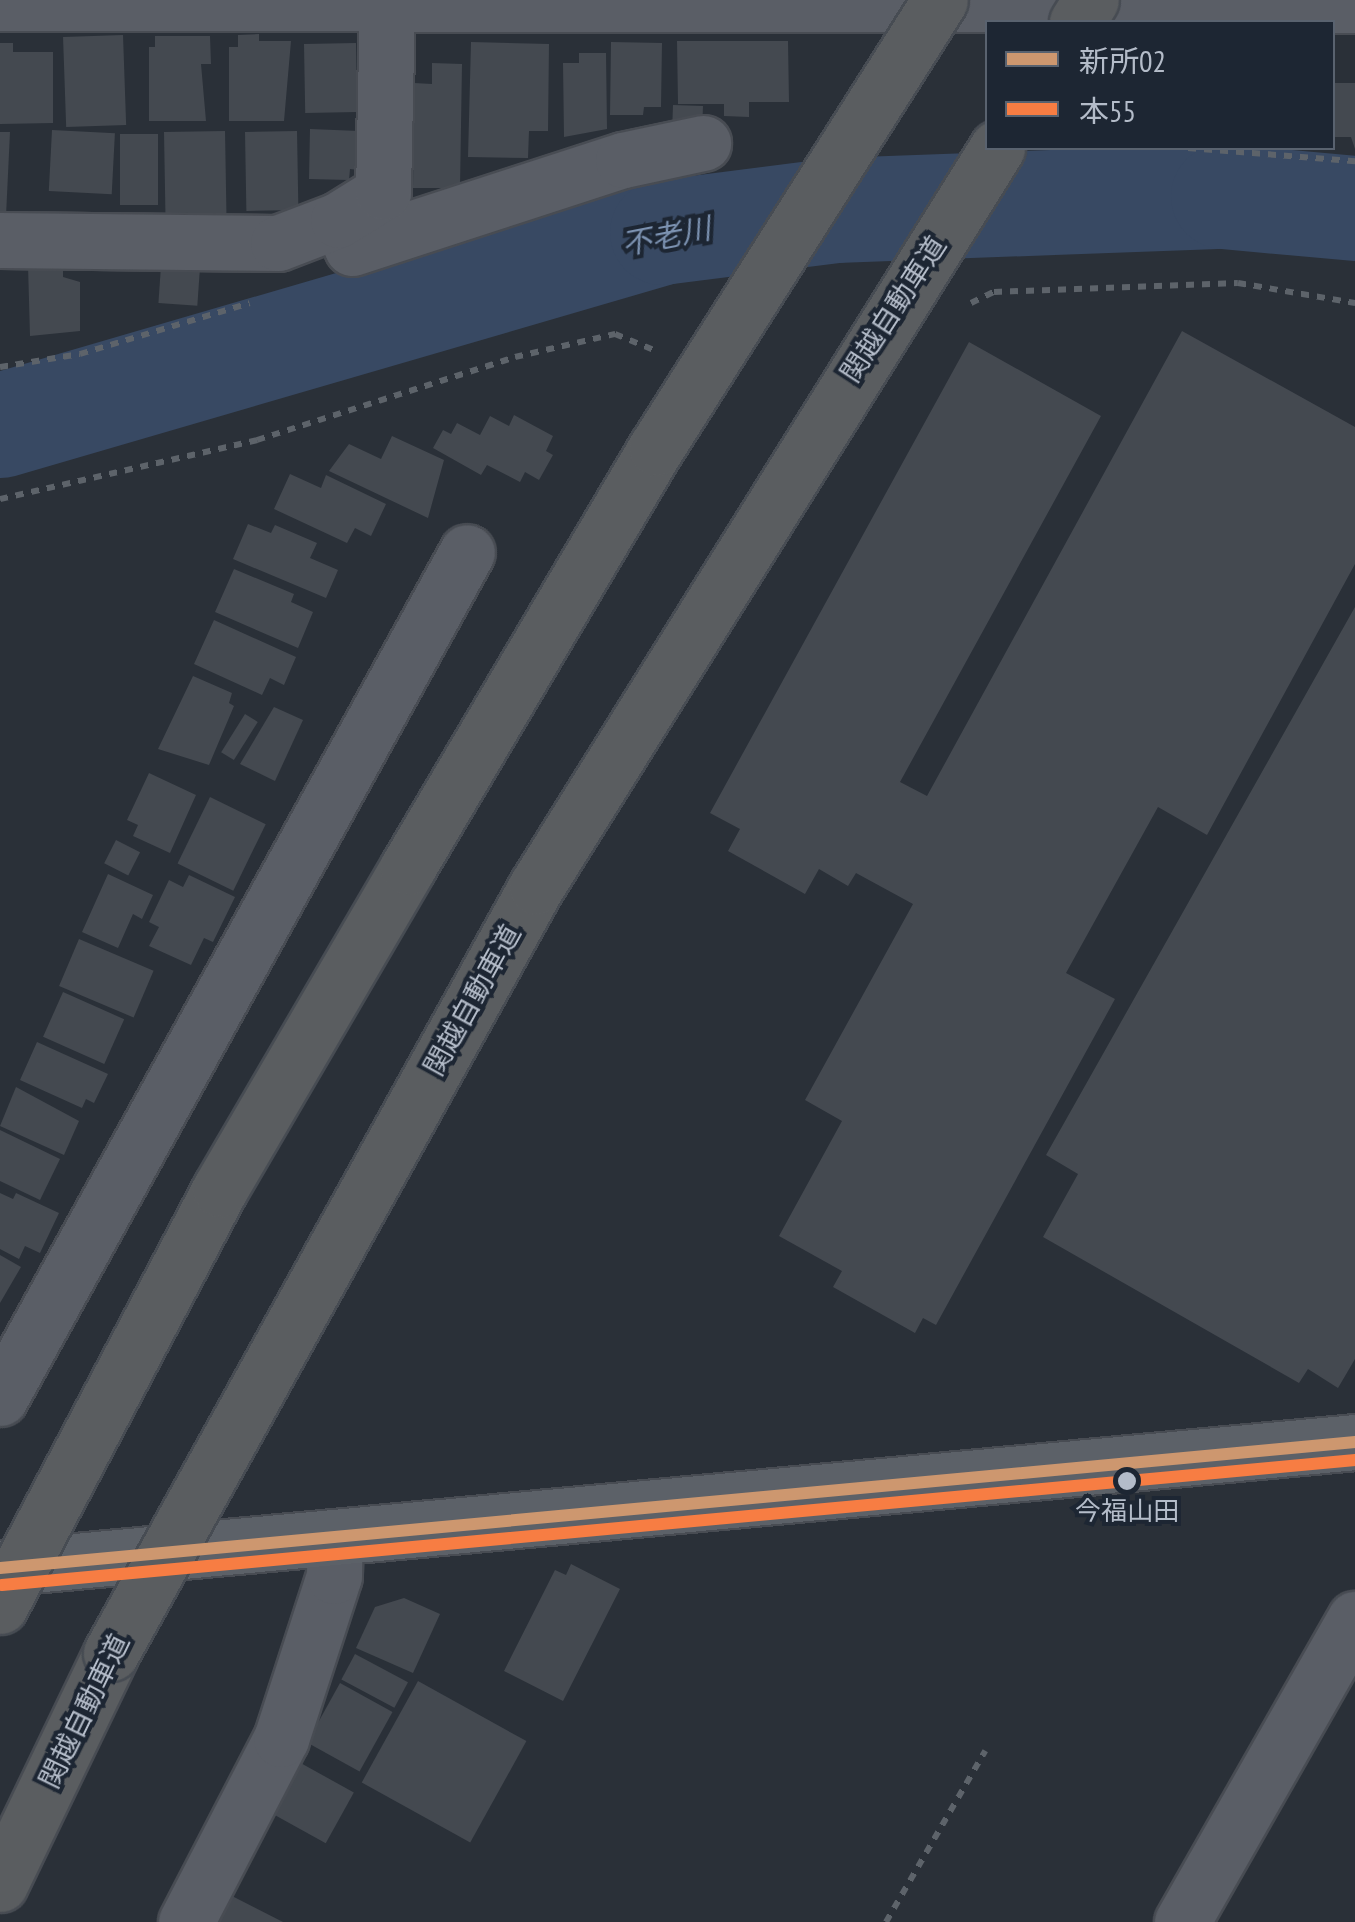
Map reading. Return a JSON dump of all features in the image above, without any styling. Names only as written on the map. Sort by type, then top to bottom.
[{"type":"highway","points":[[0,1606],[220,1189],[418,850],[656,448],[940,0]]},
{"type":"highway","name":"関越自動車道","points":[[0,1884],[111,1653],[536,887],[996,150]]},
{"type":"main road","points":[[0,1568],[1355,1442]]},
{"type":"street","points":[[0,3],[703,0],[1355,5]]},
{"type":"street","points":[[0,240],[278,242],[338,220],[383,192],[388,3]]},
{"type":"street","points":[[338,220],[352,248],[622,160],[703,143]]},
{"type":"street","points":[[0,1398],[467,552]]},
{"type":"street","points":[[186,1922],[281,1739],[334,1576],[335,1537]]},
{"type":"street","points":[[1182,1922],[1220,1847],[1355,1619]]},
{"type":"path","points":[[1235,150],[1355,160]]},
{"type":"path","points":[[0,366],[97,349],[236,311],[269,293]]},
{"type":"path","points":[[886,1922],[985,1751]]},
{"type":"building","points":[[259,34],[259,41],[291,41],[284,121],[229,121],[229,47],[238,47],[238,35]]},
{"type":"building","points":[[123,35],[126,125],[66,127],[63,37]]},
{"type":"building","points":[[155,36],[210,36],[211,64],[201,64],[206,121],[149,121],[149,47],[155,47]]},
{"type":"building","points":[[677,41],[788,41],[789,102],[749,102],[749,117],[724,116],[724,104],[678,104]]},
{"type":"building","points":[[471,42],[549,44],[548,131],[529,131],[528,158],[468,157]]},
{"type":"building","points":[[611,42],[662,43],[661,107],[644,107],[643,115],[610,115]]},
{"type":"building","points":[[0,43],[13,43],[13,52],[53,52],[53,123],[0,124]]},
{"type":"building","points":[[356,43],[357,112],[305,113],[304,44]]},
{"type":"building","points":[[579,53],[606,53],[607,129],[564,137],[563,63],[579,63]]},
{"type":"building","points":[[432,63],[462,64],[460,188],[413,188],[414,83],[432,84]]},
{"type":"building","points":[[1335,83],[1355,83],[1355,149],[1351,137],[1335,137]]},
{"type":"building","points":[[673,105],[703,106],[702,129],[672,128]]},
{"type":"building","points":[[310,129],[359,131],[359,170],[350,169],[349,180],[309,179]]},
{"type":"building","points":[[52,130],[115,133],[112,194],[49,191]]},
{"type":"building","points":[[225,131],[227,225],[166,226],[164,132]]},
{"type":"building","points":[[297,131],[298,210],[246,211],[245,132]]},
{"type":"building","points":[[0,132],[10,132],[6,216],[0,216]]},
{"type":"building","points":[[120,134],[158,134],[158,205],[120,205]]},
{"type":"building","points":[[63,264],[63,277],[80,282],[80,331],[30,336],[28,265]]},
{"type":"building","points":[[161,266],[200,269],[197,306],[158,303]]},
{"type":"building","points":[[1182,331],[1355,427],[1355,564],[1207,835],[1158,807],[1066,973],[1115,999],[936,1325],[923,1318],[915,1333],[833,1287],[842,1271],[779,1236],[842,1121],[805,1100],[913,904],[856,873],[848,886],[819,869],[805,894],[728,851],[740,829],[710,813],[969,342],[1101,416],[900,782],[927,796]]},
{"type":"building","points":[[514,415],[553,436],[546,451],[553,455],[539,480],[525,472],[520,482],[487,465],[481,475],[433,448],[443,430],[451,434],[457,423],[480,435],[490,416],[509,426]]},
{"type":"building","points":[[392,436],[444,460],[428,518],[329,471],[349,444],[381,459]]},
{"type":"building","points":[[290,474],[321,488],[326,475],[386,504],[371,536],[355,528],[347,543],[274,509]]},
{"type":"building","points":[[248,524],[271,533],[275,525],[317,543],[310,558],[338,570],[326,598],[233,559]]},
{"type":"building","points":[[234,569],[294,594],[291,602],[313,612],[298,648],[215,612]]},
{"type":"building","points":[[1355,607],[1355,1359],[1338,1388],[1308,1369],[1299,1383],[1043,1237],[1078,1174],[1046,1155]]},
{"type":"building","points":[[214,620],[296,657],[284,685],[270,678],[262,695],[194,664]]},
{"type":"building","points":[[193,676],[232,693],[229,703],[234,706],[209,765],[158,749]]},
{"type":"building","points":[[274,707],[303,720],[275,781],[240,764]]},
{"type":"building","points":[[245,714],[258,722],[234,760],[221,752]]},
{"type":"building","points":[[149,773],[196,795],[170,853],[133,836],[138,825],[127,820]]},
{"type":"building","points":[[210,797],[266,824],[233,891],[178,864]]},
{"type":"building","points":[[116,840],[140,852],[128,875],[104,863]]},
{"type":"building","points":[[108,874],[153,895],[142,919],[133,914],[118,948],[82,932]]},
{"type":"building","points":[[189,875],[235,897],[213,942],[204,938],[191,965],[149,946],[159,927],[149,922],[169,880],[183,887]]},
{"type":"building","points":[[79,939],[154,971],[134,1018],[59,986]]},
{"type":"building","points":[[63,992],[124,1019],[104,1064],[43,1037]]},
{"type":"building","points":[[37,1042],[108,1074],[94,1103],[86,1099],[82,1108],[20,1080]]},
{"type":"building","points":[[16,1087],[79,1121],[64,1155],[0,1126]]},
{"type":"building","points":[[0,1130],[60,1159],[40,1200],[0,1181]]},
{"type":"building","points":[[0,1193],[13,1199],[16,1193],[59,1213],[40,1253],[25,1246],[19,1259],[0,1249]]},
{"type":"building","points":[[0,1255],[21,1267],[0,1303]]},
{"type":"building","points":[[571,1564],[620,1589],[563,1701],[504,1671],[555,1570],[566,1575]]},
{"type":"building","points":[[404,1598],[440,1614],[413,1673],[356,1648],[375,1607]]},
{"type":"building","points":[[355,1654],[408,1682],[394,1708],[341,1680]]},
{"type":"building","points":[[418,1681],[526,1741],[470,1843],[362,1782]]},
{"type":"building","points":[[340,1683],[392,1712],[360,1772],[307,1742]]},
{"type":"building","points":[[297,1761],[354,1793],[326,1843],[269,1812]]},
{"type":"building","points":[[232,1896],[283,1922],[219,1922]]},
{"type":"waterway","name":"不老川","points":[[0,425],[662,232],[835,210],[1223,196],[1355,208]]},
{"type":"transit line","name":"新所02","points":[[0,1568],[1355,1442]]},
{"type":"transit line","name":"本55","points":[[2,1585],[1355,1460]]},
{"type":"place","name":"今福山田","points":[[1127,1481]]}]
